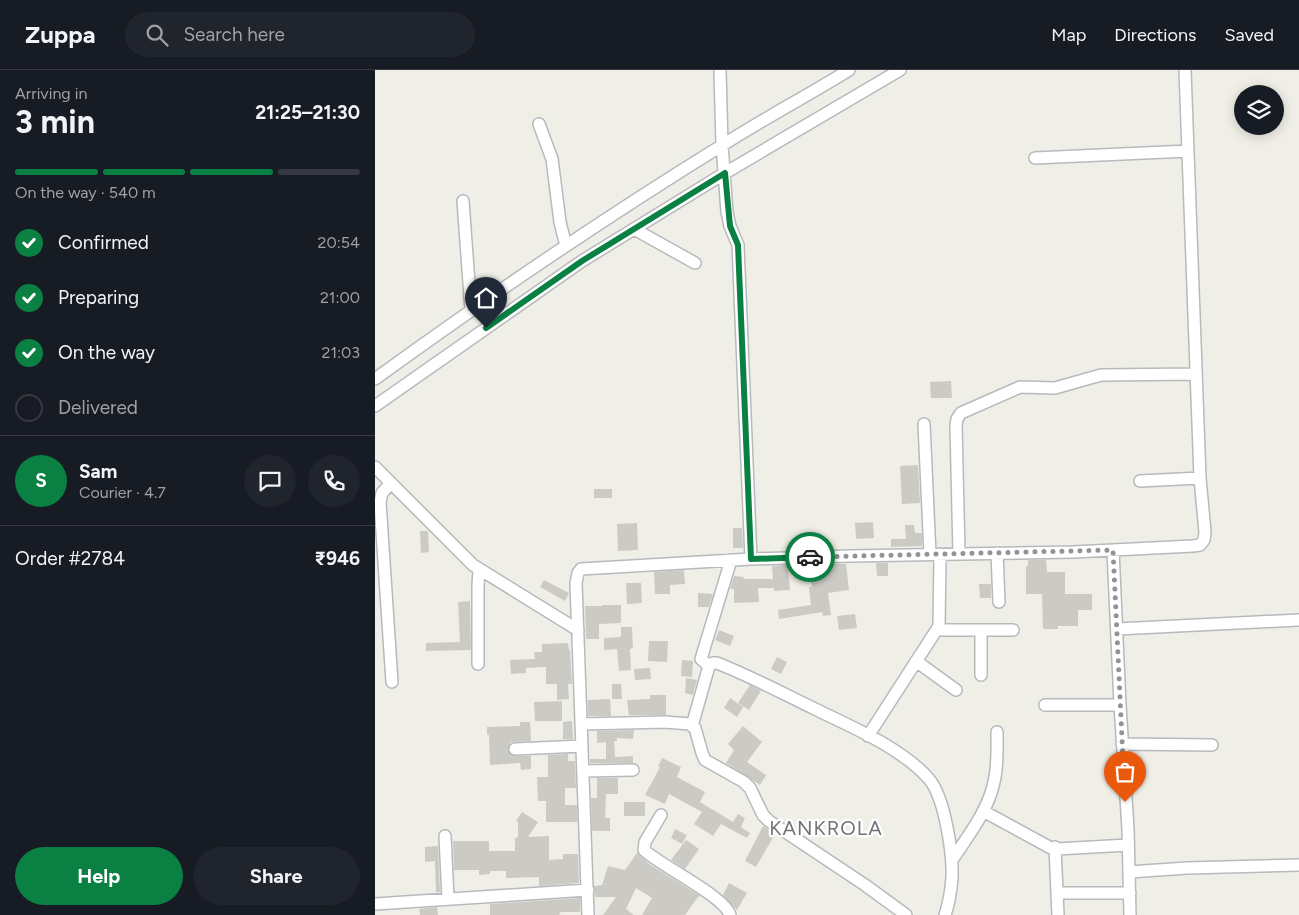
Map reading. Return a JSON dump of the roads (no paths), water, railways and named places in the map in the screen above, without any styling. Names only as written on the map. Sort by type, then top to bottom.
[{"type":"street","points":[[720,70],[722,145],[730,226],[738,245],[751,559]]},
{"type":"street","points":[[375,379],[471,310],[566,246],[722,145],[849,70]]},
{"type":"street","points":[[375,406],[582,261],[725,173],[900,70]]},
{"type":"street","points":[[588,915],[577,582],[577,573],[581,569],[751,559],[1113,550],[1200,545],[1204,540],[1185,70]]},
{"type":"street","points":[[539,124],[553,163],[560,222],[566,246]]},
{"type":"street","points":[[1035,158],[1188,151]]},
{"type":"street","points":[[463,201],[471,310]]},
{"type":"street","points":[[634,229],[695,263]]},
{"type":"street","points":[[959,554],[956,425],[961,413],[1020,388],[1055,388],[1101,376],[1197,374]]},
{"type":"street","points":[[868,736],[937,630],[939,615],[924,424]]},
{"type":"street","points":[[375,467],[390,484],[479,569],[578,630]]},
{"type":"street","points":[[1140,481],[1200,478]]},
{"type":"street","points":[[390,484],[382,494],[379,502],[392,682]]},
{"type":"street","points":[[1113,550],[1130,915]]},
{"type":"street","points":[[997,553],[999,602]]},
{"type":"street","points":[[709,666],[701,659],[731,560]]},
{"type":"street","points":[[479,569],[477,586],[479,664]]},
{"type":"street","points":[[1117,629],[1299,620]]},
{"type":"street","points":[[937,630],[1013,630]]},
{"type":"street","points":[[981,630],[981,675]]},
{"type":"street","points":[[916,661],[956,690]]},
{"type":"street","points":[[692,726],[709,666],[713,663],[722,665],[767,685],[868,736],[915,765],[931,781],[942,802],[952,860],[951,893],[945,915]]},
{"type":"street","points":[[1045,705],[1120,705]]},
{"type":"street","points":[[581,724],[686,722],[692,726],[705,760],[744,782],[750,788],[763,815],[769,821],[906,915]]},
{"type":"street","points":[[952,860],[983,811],[991,793],[995,781],[997,732]]},
{"type":"street","points":[[1122,744],[1212,746]]},
{"type":"street","points":[[515,749],[582,746]]},
{"type":"street","points":[[584,771],[633,770]]},
{"type":"street","points":[[983,811],[1051,848],[1128,845]]},
{"type":"street","points":[[661,815],[645,842],[644,850],[711,895],[727,909],[730,915]]},
{"type":"street","points":[[445,836],[448,899]]},
{"type":"street","points":[[1055,847],[1058,915]]},
{"type":"street","points":[[1129,872],[1187,868],[1299,865]]},
{"type":"street","points":[[375,904],[588,890]]},
{"type":"street","points":[[1057,893],[1130,893]]},
{"type":"street","points":[[886,915],[894,906]]},
{"type":"district","name":"KANKROLA","points":[[826,828]]}]
